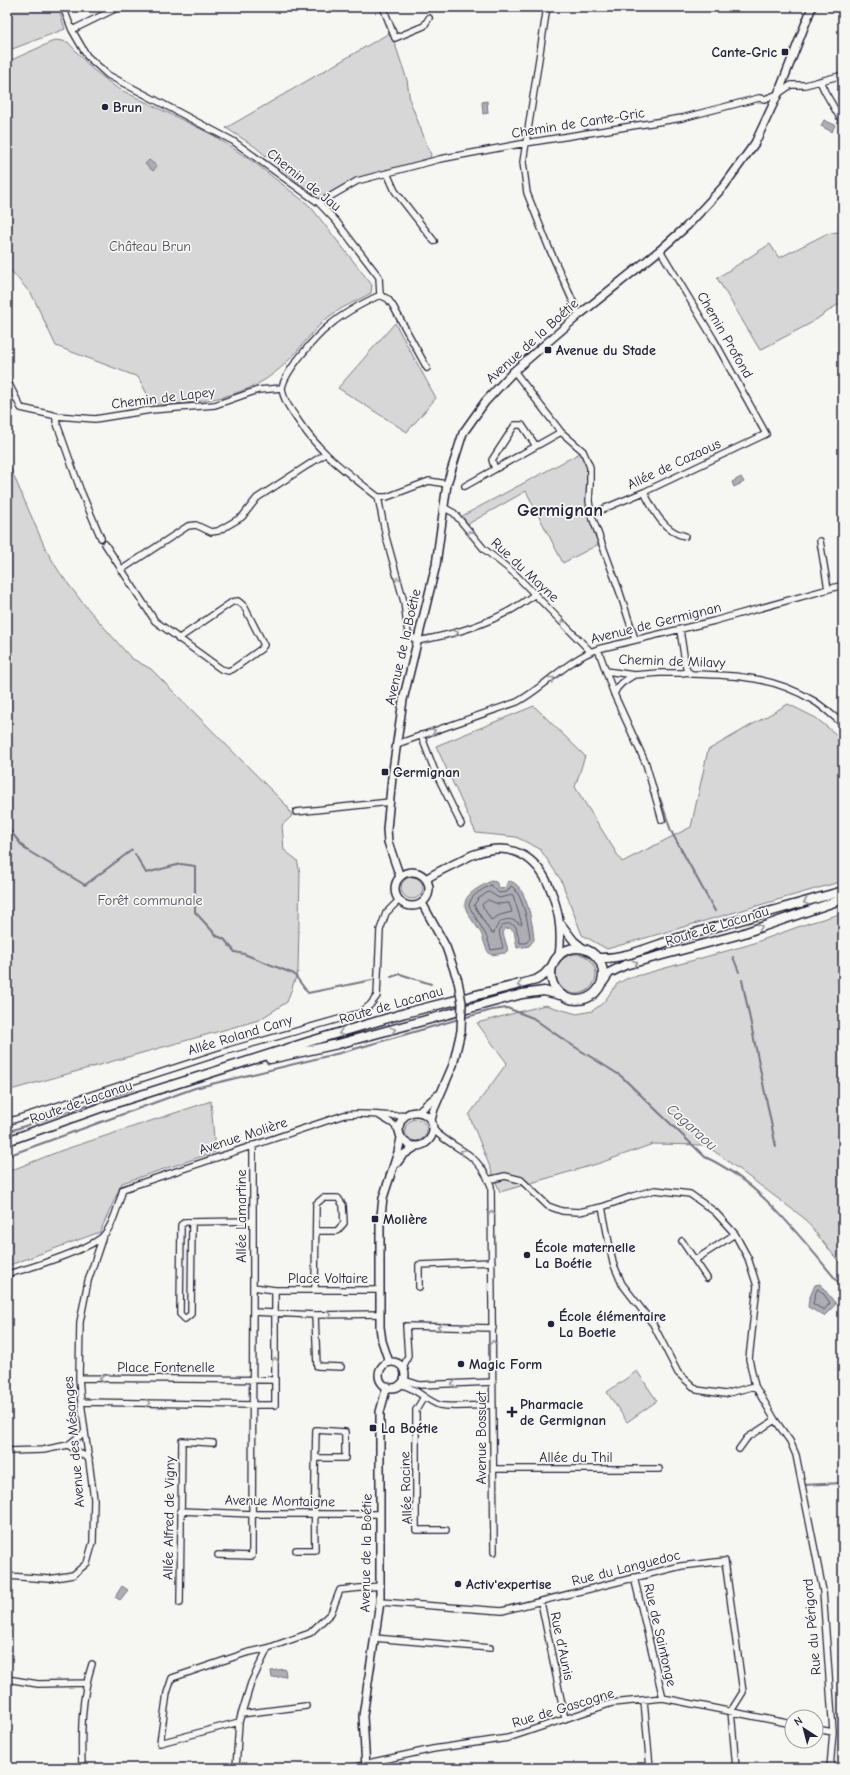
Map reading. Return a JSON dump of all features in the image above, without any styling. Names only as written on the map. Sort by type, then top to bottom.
[{"type":"main road","name":"Avenue de la Boétie","points":[[400,876],[388,842],[387,829],[403,700],[436,565],[447,484],[463,433],[485,402],[514,371],[579,315],[660,250],[687,226],[724,186],[755,142],[778,94],[812,7]]},
{"type":"main road","points":[[426,879],[477,853],[502,849],[520,853],[536,864],[544,876],[556,905],[561,924],[559,956]]},
{"type":"main road","points":[[414,872],[426,879],[429,889],[426,899],[422,903],[413,906],[399,900],[396,885],[400,876],[414,872]]},
{"type":"main road","name":"Route de Lacanau","points":[[598,958],[622,956],[637,952],[843,891]]},
{"type":"main road","name":"Route de Lacanau","points":[[603,982],[609,973],[626,965],[741,934],[843,899]]},
{"type":"main road","points":[[422,903],[446,946],[458,980],[462,1003],[461,1031],[456,1056],[431,1120]]},
{"type":"main road","points":[[561,924],[574,941],[598,958],[604,973],[603,982],[599,990],[593,996],[585,1000],[576,1001],[568,999],[560,994],[555,988],[551,980],[552,965],[559,956],[568,950],[576,948],[584,949]]},
{"type":"main road","name":"Route de Lacanau","points":[[7,1141],[100,1108],[405,1013],[536,980],[544,975],[552,965]]},
{"type":"main road","name":"Route de Lacanau","points":[[232,1068],[338,1044],[522,994],[544,991],[560,994]]},
{"type":"main road","points":[[389,1362],[382,1341],[380,1314],[380,1224],[383,1198],[400,1135],[400,1122],[406,1115],[418,1112],[428,1105],[441,1092]]},
{"type":"main road","points":[[391,1171],[403,1155],[415,1147],[424,1145],[433,1134],[434,1129],[431,1120],[423,1113],[418,1112]]},
{"type":"main road","points":[[400,1135],[410,1146],[415,1147]]},
{"type":"main road","points":[[389,1362],[397,1363],[403,1368],[405,1372],[402,1382],[394,1387],[387,1386],[381,1380],[380,1372],[385,1364],[389,1362]]},
{"type":"main road","name":"Avenue de la Boétie","points":[[366,1766],[363,1716],[380,1602],[380,1412],[387,1386]]},
{"type":"street","name":"Chemin de Jau","points":[[63,7],[72,30],[87,56],[108,75],[233,141],[319,203],[336,221],[379,277],[380,295]]},
{"type":"street","points":[[383,7],[396,38],[424,26],[429,18]]},
{"type":"street","points":[[547,7],[523,162],[527,193],[549,248],[579,315]]},
{"type":"street","points":[[72,30],[117,8]]},
{"type":"street","name":"Chemin de Cante-Gric","points":[[319,203],[357,181],[440,159],[526,143],[682,118],[759,98],[765,99],[778,94],[791,85],[805,85],[843,75]]},
{"type":"street","points":[[820,81],[843,123]]},
{"type":"street","points":[[387,173],[395,191],[434,241]]},
{"type":"street","name":"Chemin Profond","points":[[660,250],[713,338],[766,434]]},
{"type":"street","points":[[427,368],[393,306],[388,299],[380,295],[354,308],[329,325],[294,364],[283,380],[282,388],[285,400],[305,431],[325,454],[378,497],[387,497],[429,481],[447,484]]},
{"type":"street","points":[[514,371],[561,432],[583,451],[590,467],[588,501],[591,514],[635,639]]},
{"type":"street","name":"Chemin de Lapey","points":[[9,384],[21,408],[57,416],[95,420],[151,410],[215,405],[258,390],[282,388]]},
{"type":"street","points":[[57,416],[56,420],[80,489],[100,538]]},
{"type":"street","points":[[495,469],[492,460],[515,425],[522,425],[536,446]]},
{"type":"street","points":[[465,486],[561,432]]},
{"type":"street","name":"Allée de Cazaous","points":[[591,514],[644,492],[766,434]]},
{"type":"street","points":[[121,570],[188,526],[196,525],[211,532],[218,531],[242,517],[257,498],[325,454]]},
{"type":"street","points":[[644,492],[655,514],[676,534],[685,536]]},
{"type":"street","points":[[378,497],[386,537],[404,602],[408,634],[417,641],[437,638],[462,631],[499,616],[535,594]]},
{"type":"street","name":"Rue du Mayne","points":[[443,507],[454,513],[484,549],[514,573],[590,652]]},
{"type":"street","points":[[820,541],[828,589]]},
{"type":"street","points":[[105,544],[155,621],[178,638],[221,669],[228,671],[261,649],[264,645],[244,606],[238,601],[232,602],[178,638]]},
{"type":"street","name":"Avenue de Germignan","points":[[397,744],[517,702],[532,694],[572,663],[598,648],[680,630],[843,585]]},
{"type":"street","points":[[680,630],[686,668],[688,672]]},
{"type":"street","points":[[598,648],[614,694],[646,764],[662,820]]},
{"type":"street","name":"Chemin de Milavy","points":[[606,671],[634,675],[688,672],[692,674],[740,676],[779,684],[814,701],[843,724]]},
{"type":"street","points":[[614,694],[616,688],[634,675]]},
{"type":"street","points":[[421,735],[434,769],[461,824]]},
{"type":"street","points":[[296,812],[390,802]]},
{"type":"street","name":"Allée Roland Cany","points":[[7,1122],[215,1054],[360,1013],[370,1005],[377,996],[380,930],[386,913],[399,900]]},
{"type":"street","name":"Avenue Molière","points":[[123,1189],[344,1115],[354,1113],[396,1116],[406,1115]]},
{"type":"street","name":"Avenue Molière","points":[[372,1114],[390,1122],[400,1135]]},
{"type":"street","points":[[434,1129],[445,1140],[470,1156],[488,1180]]},
{"type":"street","name":"Allée Lamartine","points":[[218,1556],[252,1556],[253,1145]]},
{"type":"street","name":"Rue du Périgord","points":[[488,1180],[505,1176],[521,1180],[548,1206],[562,1212],[579,1212],[602,1207],[655,1190],[690,1194],[715,1212],[735,1234],[748,1258],[757,1286],[749,1359],[755,1386],[775,1420],[790,1441],[796,1455],[823,1591],[833,1732],[830,1768]]},
{"type":"street","name":"Avenue Bossuet","points":[[488,1180],[491,1186],[494,1552]]},
{"type":"street","name":"Avenue des Mésanges","points":[[7,1576],[49,1579],[73,1575],[87,1563],[93,1542],[94,1506],[79,1378],[80,1322],[88,1281],[103,1236],[113,1219],[123,1189]]},
{"type":"street","points":[[316,1289],[316,1204],[322,1198],[338,1198],[343,1205],[344,1223],[337,1231],[317,1231]]},
{"type":"street","points":[[602,1207],[613,1264],[622,1284],[653,1324],[678,1372],[697,1390],[725,1394],[755,1386]]},
{"type":"street","points":[[192,1222],[191,1314],[185,1319],[180,1314],[181,1225],[185,1222],[253,1220]]},
{"type":"street","points":[[695,1260],[735,1234]]},
{"type":"street","points":[[7,1274],[84,1248],[103,1236]]},
{"type":"street","points":[[682,1240],[707,1278]]},
{"type":"street","points":[[419,1287],[419,1265],[492,1262]]},
{"type":"street","name":"Place Voltaire","points":[[253,1287],[275,1290],[380,1290]]},
{"type":"street","points":[[81,1402],[253,1406],[275,1405],[275,1290]]},
{"type":"street","points":[[253,1312],[315,1316],[380,1314]]},
{"type":"street","points":[[315,1316],[317,1366],[341,1367]]},
{"type":"street","points":[[403,1368],[408,1356],[406,1326],[493,1328]]},
{"type":"street","name":"Place Fontenelle","points":[[79,1378],[275,1380]]},
{"type":"street","points":[[402,1382],[420,1385],[493,1382]]},
{"type":"street","points":[[402,1382],[412,1387],[424,1397],[441,1405],[493,1405]]},
{"type":"street","name":"Allée Racine","points":[[424,1397],[416,1410],[416,1530],[446,1530]]},
{"type":"street","points":[[738,1449],[746,1438],[775,1420]]},
{"type":"street","points":[[296,1550],[315,1550],[314,1514],[316,1430],[345,1432],[345,1458],[316,1458]]},
{"type":"street","points":[[7,1451],[43,1450],[68,1445],[85,1432]]},
{"type":"street","name":"Allée Alfred de Vigny","points":[[180,1603],[182,1441],[213,1443]]},
{"type":"street","points":[[68,1445],[89,1459]]},
{"type":"street","name":"Allée du Thil","points":[[493,1469],[659,1469]]},
{"type":"street","name":"Avenue Montaigne","points":[[180,1511],[252,1514],[380,1514]]},
{"type":"street","name":"Rue du Languedoc","points":[[380,1602],[502,1611],[681,1566],[725,1561],[743,1692],[731,1711]]},
{"type":"street","name":"Rue de Saintonge","points":[[634,1577],[663,1698]]},
{"type":"street","points":[[239,1722],[160,1743],[167,1693],[172,1678],[246,1653],[268,1648],[310,1633],[332,1613],[340,1590],[380,1586]]},
{"type":"street","name":"Rue d'Aunis","points":[[541,1602],[565,1719]]},
{"type":"street","points":[[374,1638],[490,1648]]},
{"type":"street","points":[[236,1768],[239,1722],[241,1714],[251,1684],[268,1648]]},
{"type":"street","points":[[82,1768],[81,1743],[86,1683],[92,1664]]},
{"type":"street","points":[[7,1679],[38,1684],[86,1683]]},
{"type":"street","name":"Rue de Gascogne","points":[[353,1768],[433,1749],[508,1738],[612,1703],[663,1698],[784,1722]]},
{"type":"street","points":[[644,1701],[650,1768]]},
{"type":"street","points":[[241,1714],[306,1706]]},
{"type":"street","points":[[731,1711],[736,1768]]},
{"type":"street","points":[[824,1730],[833,1732]]},
{"type":"green space","points":[[7,7],[58,7],[65,29],[7,51]]},
{"type":"green space","points":[[391,32],[407,80],[410,101],[431,155],[429,159],[355,180],[320,200],[254,146],[226,128]]},
{"type":"green space","name":"Château Brun","points":[[56,40],[68,42],[91,68],[117,88],[213,135],[255,163],[310,206],[372,285],[371,293],[342,308],[326,319],[281,368],[273,374],[246,389],[231,395],[200,401],[153,405],[138,377],[56,346],[32,295],[7,266],[7,62]]},
{"type":"green space","points":[[843,231],[843,301],[811,323],[760,350],[717,278],[770,244],[779,258],[826,234]]},
{"type":"green space","points":[[395,323],[436,398],[407,432],[338,388]]},
{"type":"green space","points":[[582,452],[586,456],[589,487],[599,544],[563,563],[526,491],[468,524],[462,516]]},
{"type":"green space","name":"Forêt communale","points":[[7,455],[9,465],[46,550],[60,573],[82,602],[131,658],[151,669],[287,806],[292,816],[282,825],[284,850],[297,860],[300,873],[298,971],[287,1002],[259,1020],[7,1091]]},
{"type":"green space","points":[[788,704],[816,718],[843,740],[843,881],[607,949],[582,935],[561,880],[540,849],[516,837],[476,833],[436,746],[534,706],[585,756],[575,787],[622,862],[691,827],[708,750]]},
{"type":"green space","points":[[412,877],[420,880],[423,888],[420,896],[412,899],[404,896],[401,888],[404,880]]},
{"type":"green space","points":[[843,913],[843,1267],[804,1218],[706,1145],[653,1144],[600,1163],[500,1192],[469,1115],[507,1063],[477,1023],[545,1005],[577,1014],[592,1011],[603,1003],[617,984],[626,979],[748,945],[806,924]]},
{"type":"green space","points":[[576,954],[587,957],[593,963],[596,974],[593,985],[587,991],[576,994],[565,991],[559,985],[556,974],[559,963],[565,957]]},
{"type":"green space","points":[[211,1101],[215,1152],[122,1183],[100,1232],[7,1266],[7,1172],[60,1151]]},
{"type":"green space","points":[[412,1119],[420,1119],[427,1126],[427,1134],[420,1141],[412,1141],[405,1134],[405,1126]]},
{"type":"green space","points":[[637,1371],[657,1401],[627,1422],[607,1392]]},
{"type":"water","points":[[487,101],[488,113],[483,114],[482,102]]},
{"type":"water","points":[[824,120],[835,125],[832,132],[821,126]]},
{"type":"water","points":[[149,160],[157,166],[153,171],[145,164]]},
{"type":"water","points":[[741,477],[744,482],[734,487],[732,482]]},
{"type":"water","points":[[491,881],[496,882],[500,889],[505,888],[508,881],[514,883],[520,888],[527,905],[532,924],[534,940],[529,946],[517,948],[514,931],[510,928],[505,929],[503,933],[508,950],[505,953],[491,955],[487,950],[481,933],[469,915],[465,904],[469,895]]},
{"type":"water","points":[[820,1284],[836,1304],[824,1316],[808,1307],[809,1299],[815,1285]]},
{"type":"water","points":[[122,1586],[128,1590],[120,1600],[115,1597]]},
{"type":"water","points":[[285,1669],[286,1676],[272,1678],[271,1671]]},
{"type":"waterway","points":[[660,798],[671,831],[715,911]]},
{"type":"waterway","points":[[7,827],[25,849],[85,885],[132,850]]},
{"type":"waterway","points":[[135,854],[146,873],[181,864],[195,866],[195,912],[217,936],[224,939],[235,952],[244,954],[294,974],[308,993],[372,980]]},
{"type":"waterway","points":[[733,957],[739,972]]},
{"type":"waterway","points":[[391,977],[400,974],[431,984]]},
{"type":"waterway","points":[[742,980],[776,1147]]},
{"type":"waterway","name":"Cagaraou","points":[[463,1018],[492,1010],[507,1008],[533,1018],[564,1040],[621,1076],[705,1157],[725,1168],[763,1197],[797,1233],[843,1288]]},
{"type":"waterway","points":[[7,1156],[195,1088],[344,1052],[459,1019]]},
{"type":"waterway","points":[[7,1132],[134,1089]]},
{"type":"waterway","points":[[803,1485],[843,1483]]},
{"type":"place","name":"Cante-Gric","points":[[785,52]]},
{"type":"place","name":"Brun","points":[[105,107]]},
{"type":"place","name":"Avenue du Stade","points":[[548,350]]},
{"type":"place","name":"Germignan","points":[[385,772]]},
{"type":"place","name":"Molière","points":[[375,1219]]},
{"type":"place","name":"École maternelle La Boétie","points":[[527,1255]]},
{"type":"place","name":"École élémentaire La Boetie","points":[[551,1324]]},
{"type":"place","name":"Magic Form","points":[[461,1364]]},
{"type":"place","name":"Pharmacie de Germignan","points":[[512,1412]]},
{"type":"place","name":"La Boétie","points":[[373,1428]]},
{"type":"place","name":"Activ'expertise","points":[[458,1584]]},
{"type":"district","name":"Germignan","points":[[560,510]]}]
